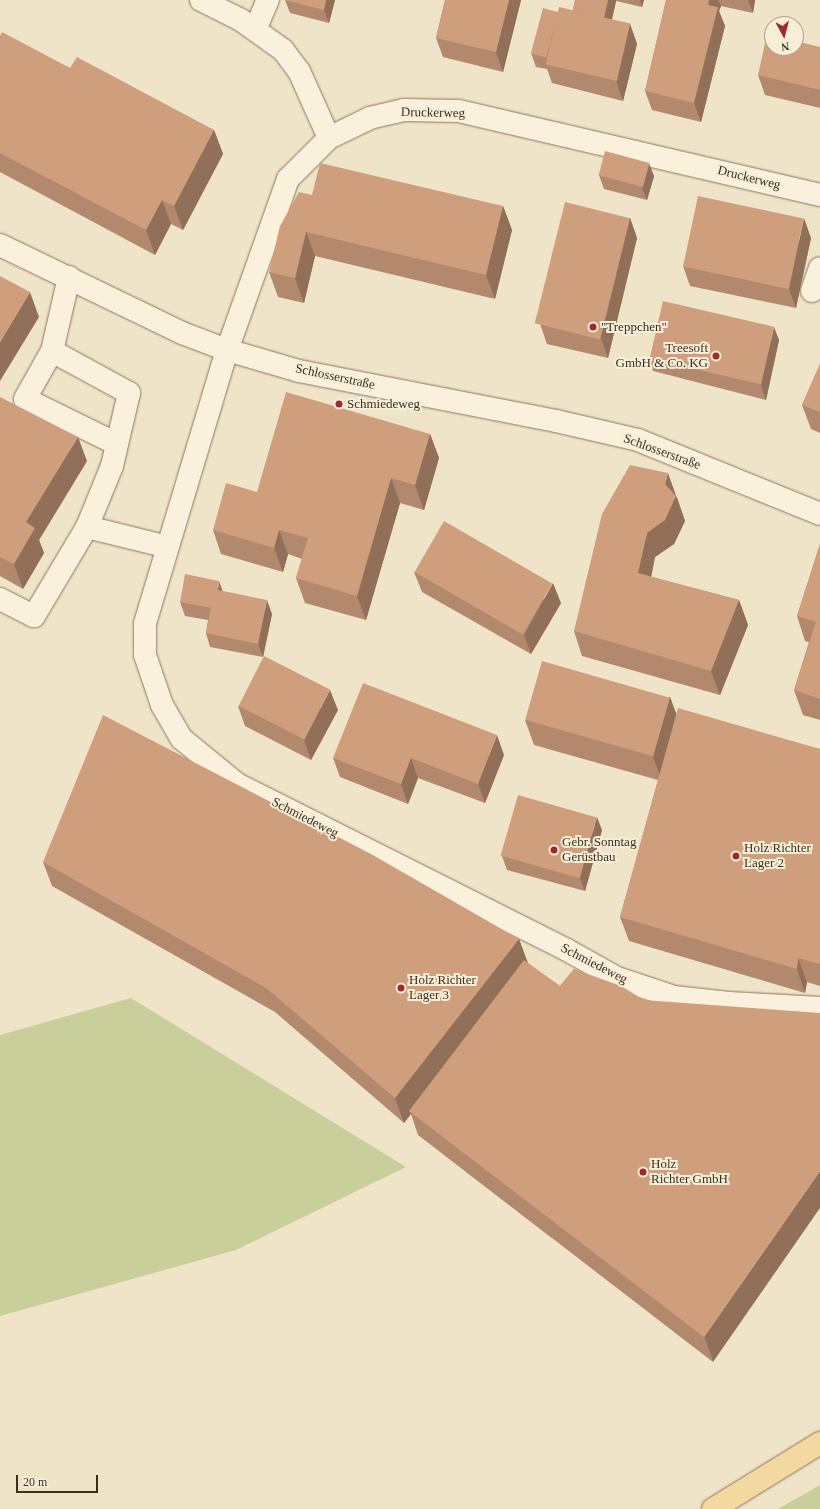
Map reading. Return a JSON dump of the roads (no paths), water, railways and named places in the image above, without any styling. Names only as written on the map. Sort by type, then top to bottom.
[{"type":"main road","points":[[713,1509],[820,1444]]},
{"type":"street","points":[[201,0],[241,20],[283,50],[300,71],[330,138]]},
{"type":"street","points":[[255,30],[268,0]]},
{"type":"street","name":"Druckerweg","points":[[227,350],[288,179],[330,138],[370,118],[404,110],[458,111],[820,195]]},
{"type":"street","name":"Schlosserstraße","points":[[0,245],[69,277],[182,333],[227,350],[299,371],[556,421],[638,440],[820,514]]},
{"type":"street","points":[[812,291],[820,268]]},
{"type":"street","points":[[69,277],[52,351],[25,399],[117,444]]},
{"type":"street","name":"Schmiedeweg","points":[[227,350],[145,624],[145,655],[162,705],[182,739],[237,784],[567,950],[617,978],[674,997],[729,1003],[820,1008]]},
{"type":"street","points":[[0,598],[34,616],[87,527],[112,466],[129,393],[52,351]]},
{"type":"street","points":[[87,527],[168,547]]},
{"type":"place","name":"\"Treppchen\"","points":[[593,327]]},
{"type":"place","name":"Treesoft GmbH & Co. KG","points":[[716,356]]},
{"type":"place","name":"Schmiedeweg","points":[[339,404]]},
{"type":"place","name":"Gebr. Sonntag Gerüstbau","points":[[554,850]]},
{"type":"place","name":"Holz Richter Lager 2","points":[[736,856]]},
{"type":"place","name":"Holz Richter Lager 3","points":[[401,988]]},
{"type":"place","name":"Holz Richter GmbH","points":[[643,1172]]}]
